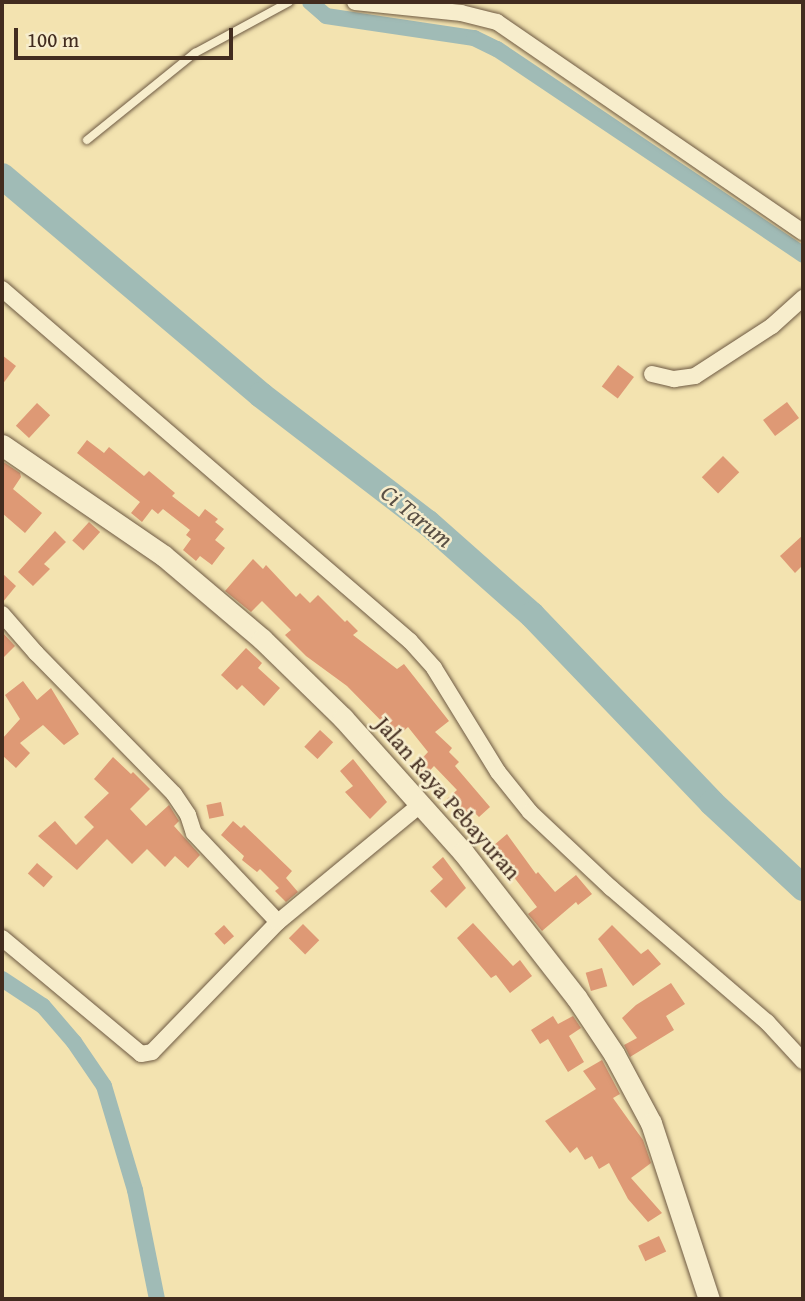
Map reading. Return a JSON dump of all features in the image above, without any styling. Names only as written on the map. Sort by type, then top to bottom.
[{"type":"main road","name":"Jalan Raya Pebayuran","points":[[2,445],[164,556],[262,639],[343,718],[463,852],[576,997],[614,1054],[651,1123],[709,1299]]},
{"type":"street","points":[[355,2],[461,13],[497,22],[803,232]]},
{"type":"street","points":[[2,289],[417,649],[442,680],[516,798],[611,888],[767,1022],[803,1061]]},
{"type":"street","points":[[652,374],[674,379],[695,376],[772,326],[803,298]]},
{"type":"street","points":[[2,614],[36,653],[174,794],[186,810],[194,833],[278,922]]},
{"type":"street","points":[[2,938],[141,1054],[152,1052],[278,922],[421,804]]},
{"type":"lane","points":[[87,140],[175,67],[289,2]]},
{"type":"building","points":[[2,355],[16,366],[2,385]]},
{"type":"building","points":[[618,365],[634,377],[618,399],[602,387]]},
{"type":"building","points":[[787,402],[799,418],[775,436],[763,420]]},
{"type":"building","points":[[37,403],[50,415],[29,438],[16,426]]},
{"type":"building","points":[[87,440],[104,453],[109,447],[144,476],[149,471],[175,493],[172,496],[199,517],[205,509],[218,519],[215,522],[224,529],[215,540],[225,548],[212,565],[200,556],[196,561],[183,550],[191,539],[186,535],[190,530],[163,509],[158,514],[152,509],[142,522],[131,513],[140,502],[77,453]]},
{"type":"building","points":[[723,456],[739,472],[718,493],[702,477]]},
{"type":"building","points":[[2,461],[20,473],[21,477],[13,489],[42,513],[25,533],[2,513]]},
{"type":"building","points":[[89,522],[100,532],[83,551],[72,541]]},
{"type":"building","points":[[55,531],[66,542],[44,564],[50,569],[33,586],[18,572]]},
{"type":"building","points":[[803,535],[803,565],[795,573],[780,556]]},
{"type":"building","points":[[253,559],[263,569],[266,565],[296,597],[300,593],[310,603],[318,595],[358,631],[353,635],[397,669],[404,664],[449,721],[435,732],[452,748],[449,752],[459,762],[455,766],[490,807],[479,817],[472,810],[464,817],[447,799],[457,790],[434,766],[424,777],[414,767],[428,752],[408,727],[397,737],[347,686],[306,656],[285,635],[291,630],[262,601],[251,612],[225,591]]},
{"type":"building","points":[[2,573],[16,586],[2,603]]},
{"type":"building","points":[[2,632],[15,646],[2,659]]},
{"type":"building","points":[[246,648],[262,663],[258,668],[280,688],[264,706],[242,685],[237,690],[221,675]]},
{"type":"building","points":[[23,681],[37,700],[51,688],[79,734],[64,745],[43,725],[20,743],[30,753],[16,768],[2,755],[2,739],[20,719],[5,695]]},
{"type":"building","points":[[320,730],[333,742],[317,759],[304,747]]},
{"type":"building","points":[[113,757],[150,789],[130,809],[146,826],[169,805],[179,821],[174,826],[200,855],[188,868],[175,856],[165,867],[147,849],[132,864],[107,839],[77,870],[38,836],[55,821],[76,845],[94,827],[84,817],[109,793],[94,779]]},
{"type":"building","points":[[353,759],[387,802],[370,819],[345,792],[353,786],[340,771]]},
{"type":"building","points":[[221,802],[224,816],[209,819],[206,805]]},
{"type":"building","points":[[233,821],[241,828],[244,825],[292,871],[286,878],[298,892],[286,902],[275,891],[279,888],[260,869],[257,872],[242,860],[244,856],[221,835]]},
{"type":"building","points":[[507,834],[536,874],[538,872],[555,892],[576,875],[592,894],[578,905],[576,902],[542,931],[528,914],[537,907],[513,876],[517,873],[493,846]]},
{"type":"building","points":[[443,857],[466,888],[446,908],[430,891],[443,879],[432,867]]},
{"type":"building","points":[[37,863],[53,877],[44,887],[28,874]]},
{"type":"building","points":[[473,923],[513,966],[520,960],[532,976],[510,993],[496,975],[491,978],[457,938]]},
{"type":"building","points":[[303,924],[319,940],[305,954],[289,938]]},
{"type":"building","points":[[224,925],[234,936],[224,945],[214,934]]},
{"type":"building","points":[[612,925],[641,954],[648,949],[661,964],[633,986],[598,939]]},
{"type":"building","points":[[602,968],[607,986],[591,991],[586,973]]},
{"type":"building","points":[[671,983],[685,1004],[666,1016],[674,1030],[630,1057],[624,1045],[637,1038],[622,1018],[636,1005]]},
{"type":"building","points":[[553,1016],[558,1024],[573,1016],[581,1028],[569,1036],[584,1062],[568,1072],[548,1039],[540,1044],[531,1030]]},
{"type":"building","points":[[602,1060],[620,1094],[613,1098],[643,1140],[651,1163],[631,1178],[662,1213],[648,1222],[628,1199],[609,1163],[599,1169],[592,1156],[585,1160],[577,1147],[570,1153],[545,1121],[596,1089],[583,1071]]},
{"type":"building","points":[[659,1236],[666,1251],[645,1261],[638,1246]]},
{"type":"waterway","points":[[310,2],[326,16],[474,38],[497,49],[803,255]]},
{"type":"waterway","name":"Ci Tarum","points":[[2,176],[261,395],[428,523],[532,615],[712,803],[803,888]]},
{"type":"waterway","points":[[2,979],[43,1006],[74,1042],[104,1086],[135,1190],[157,1299]]}]
